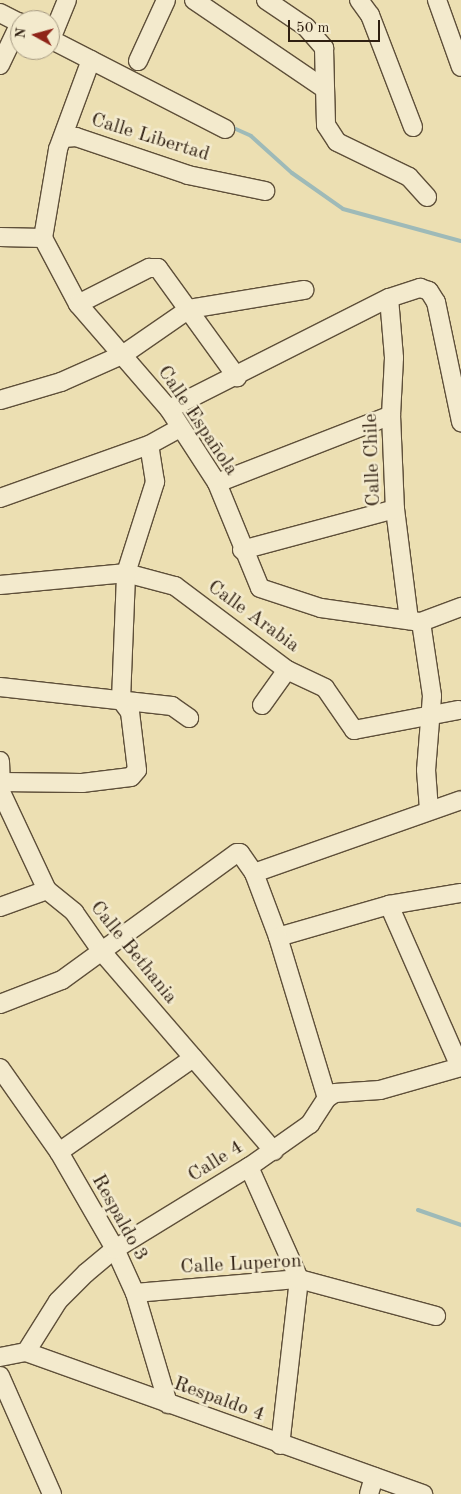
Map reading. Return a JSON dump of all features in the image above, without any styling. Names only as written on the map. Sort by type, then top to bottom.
[{"type":"street","points":[[60,17],[67,0]]},
{"type":"street","points":[[138,61],[166,0]]},
{"type":"street","points":[[194,0],[220,8],[325,89]]},
{"type":"street","points":[[266,0],[306,27],[324,48],[326,125],[337,142],[410,177],[427,197]]},
{"type":"street","points":[[359,0],[370,15],[413,127]]},
{"type":"street","points":[[437,0],[457,38],[461,67]]},
{"type":"street","points":[[0,65],[10,44]]},
{"type":"street","points":[[60,44],[225,129]]},
{"type":"street","points":[[64,138],[91,60]]},
{"type":"street","name":"Calle Libertad","points":[[43,238],[58,149],[64,138],[76,138],[188,175],[265,191]]},
{"type":"street","points":[[0,237],[43,238]]},
{"type":"street","name":"Calle Española","points":[[43,238],[78,304],[124,354],[169,409],[217,483],[242,550],[260,588],[267,592],[341,612],[415,621]]},
{"type":"street","points":[[78,304],[149,268],[158,268],[237,377]]},
{"type":"street","points":[[169,409],[237,377],[389,298],[420,288],[430,291],[436,302],[461,422]]},
{"type":"street","points":[[0,400],[61,382],[124,354],[189,309],[304,290]]},
{"type":"street","name":"Calle Chile","points":[[389,298],[394,358],[391,415],[395,509],[415,621],[432,696],[428,717],[426,770],[429,810]]},
{"type":"street","points":[[217,483],[391,415]]},
{"type":"street","points":[[0,498],[149,444],[180,428]]},
{"type":"street","points":[[1,789],[131,777],[137,770],[130,712],[121,700],[126,573],[155,482],[149,444]]},
{"type":"street","points":[[242,550],[395,509]]},
{"type":"street","name":"Calle Arabia","points":[[0,585],[126,573],[175,586],[287,670],[326,688],[354,730],[459,710]]},
{"type":"street","points":[[415,621],[442,617],[461,607]]},
{"type":"street","points":[[262,705],[287,670]]},
{"type":"street","points":[[0,687],[172,706],[189,718]]},
{"type":"street","name":"Calle Bethania","points":[[0,761],[1,789],[47,890],[74,912],[102,952],[274,1151]]},
{"type":"street","points":[[254,874],[461,800]]},
{"type":"street","points":[[0,1004],[62,980],[236,853],[244,856],[254,874],[278,937],[327,1098],[335,1093],[380,1090],[461,1067],[389,905]]},
{"type":"street","points":[[0,907],[47,890]]},
{"type":"street","points":[[278,937],[389,905],[461,893]]},
{"type":"street","points":[[59,1152],[193,1058]]},
{"type":"street","name":"Respaldo 3","points":[[0,1068],[59,1152],[115,1249],[135,1293],[168,1404]]},
{"type":"street","name":"Calle 4","points":[[26,1352],[58,1301],[115,1249],[274,1151],[310,1124],[327,1098]]},
{"type":"street","points":[[249,1167],[299,1279],[280,1445]]},
{"type":"street","name":"Calle Luperon","points":[[135,1293],[299,1279],[436,1316]]},
{"type":"street","points":[[0,1357],[26,1352]]},
{"type":"street","name":"Respaldo 4","points":[[26,1352],[280,1445],[372,1486],[423,1494]]},
{"type":"street","points":[[0,1376],[52,1494]]},
{"type":"waterway","points":[[229,126],[251,136],[292,173],[343,209],[461,241]]},
{"type":"waterway","points":[[418,1210],[461,1225]]}]
